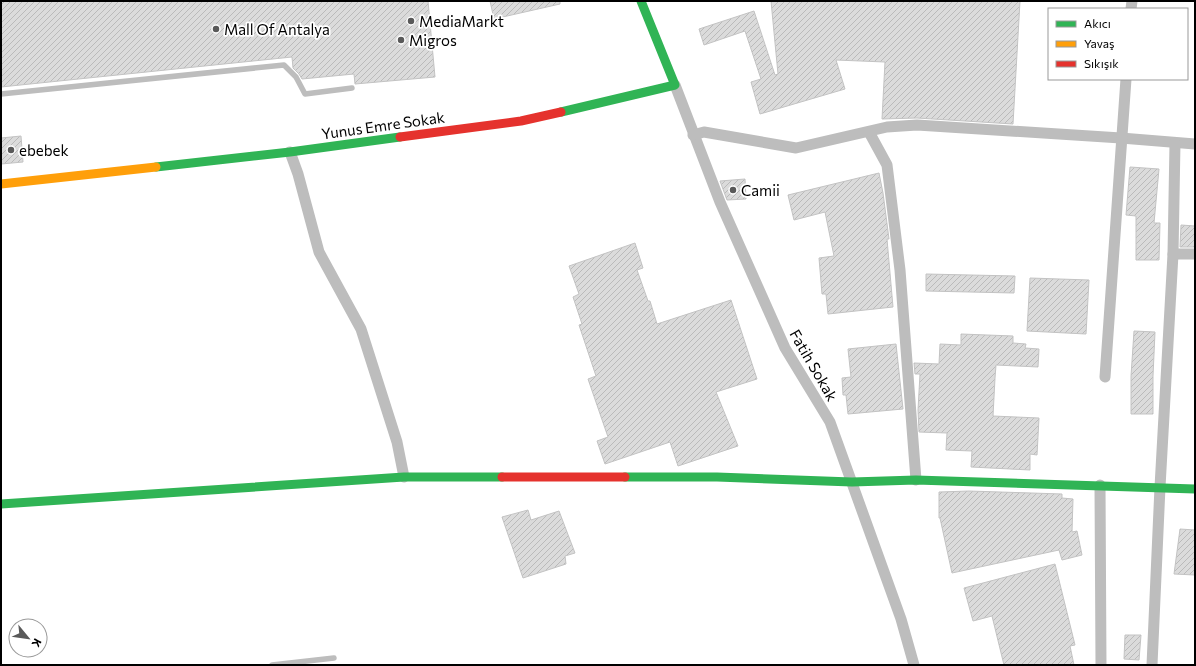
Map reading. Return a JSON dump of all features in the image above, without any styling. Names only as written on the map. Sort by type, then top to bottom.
[{"type":"street","points":[[641,1],[675,85]]},
{"type":"street","points":[[1104,377],[1126,80]]},
{"type":"street","name":"Fatih Sokak","points":[[675,85],[720,202],[785,348],[830,422],[901,619],[914,665]]},
{"type":"street","name":"Yunus Emre Sokak","points":[[1,184],[290,152],[521,121],[675,85]]},
{"type":"street","points":[[693,135],[704,132],[796,148],[887,128],[917,125],[1195,144]]},
{"type":"street","points":[[869,132],[887,164],[900,270],[916,480]]},
{"type":"street","points":[[1152,665],[1173,254],[1176,143]]},
{"type":"street","points":[[290,152],[298,174],[319,252],[361,330],[397,442],[404,477]]},
{"type":"street","points":[[1173,254],[1195,254]]},
{"type":"street","points":[[1,504],[404,477],[717,477],[852,482],[916,480],[1195,489]]},
{"type":"street","points":[[1100,485],[1101,665]]},
{"type":"lane","points":[[1,94],[284,65],[296,77],[305,94],[352,88]]},
{"type":"lane","points":[[272,665],[334,658]]},
{"type":"building","name":"Mall Of Antalya","points":[[1,1],[428,1],[435,77],[355,84],[354,74],[302,79],[293,68],[292,57],[1,87]]},
{"type":"building","points":[[490,1],[560,1],[560,4],[494,19]]},
{"type":"building","points":[[771,1],[1020,1],[1013,124],[917,118],[882,119],[885,62],[836,60],[845,89],[760,114],[751,82],[761,79],[745,31],[704,45],[699,29],[754,11],[775,75],[778,74]]},
{"type":"building","name":"ebebek","points":[[21,136],[23,162],[1,164],[1,138]]},
{"type":"building","points":[[1130,167],[1159,169],[1154,223],[1160,223],[1159,260],[1136,260],[1136,216],[1126,215]]},
{"type":"building","points":[[879,173],[889,239],[887,239],[893,307],[828,314],[826,294],[822,294],[819,258],[834,256],[825,212],[794,220],[788,195]]},
{"type":"building","name":"Camii","points":[[745,179],[746,199],[727,200],[720,181]]},
{"type":"building","points":[[1181,225],[1195,226],[1195,247],[1180,247]]},
{"type":"building","points":[[635,243],[643,268],[637,270],[648,301],[650,301],[657,324],[731,300],[757,379],[716,392],[738,446],[678,466],[670,442],[605,464],[597,441],[608,437],[588,379],[596,376],[579,325],[582,324],[573,297],[579,294],[569,266]]},
{"type":"building","points":[[926,274],[1015,276],[1014,293],[926,291]]},
{"type":"building","points":[[1030,278],[1089,280],[1086,334],[1027,331]]},
{"type":"building","points":[[1134,331],[1155,332],[1153,414],[1131,414],[1131,376]]},
{"type":"building","points":[[961,334],[1013,336],[1013,343],[1026,344],[1025,348],[1039,349],[1038,367],[996,365],[995,378],[993,416],[1039,418],[1037,455],[1030,454],[1030,470],[971,467],[972,451],[946,450],[947,433],[919,432],[918,410],[920,374],[915,374],[914,363],[939,364],[940,344],[961,345]]},
{"type":"building","points":[[896,344],[903,409],[848,414],[846,395],[843,395],[842,378],[851,377],[848,349]]},
{"type":"building","points":[[969,491],[1062,494],[1062,498],[1073,499],[1072,532],[1077,531],[1082,555],[1062,560],[1059,550],[952,573],[939,518],[939,492]]},
{"type":"building","points":[[528,510],[531,520],[559,511],[575,553],[565,556],[566,564],[523,578],[502,517]]},
{"type":"building","points":[[1180,529],[1195,530],[1195,575],[1174,574]]},
{"type":"building","points":[[1055,564],[1075,645],[1070,646],[1074,665],[1004,665],[992,616],[973,621],[964,588]]},
{"type":"building","points":[[1125,635],[1141,635],[1139,660],[1124,659]]},
{"type":"traffic: fast","points":[[561,112],[675,85],[641,1]]},
{"type":"traffic: fast","points":[[156,167],[290,152],[400,137]]},
{"type":"traffic: fast","points":[[1,504],[404,477],[502,477]]},
{"type":"traffic: fast","points":[[625,477],[717,477],[852,482],[916,480],[1195,489]]},
{"type":"traffic: slow","points":[[1,184],[156,167]]},
{"type":"traffic: jam","points":[[400,137],[521,121],[561,112]]},
{"type":"traffic: jam","points":[[502,477],[625,477]]},
{"type":"place","name":"MediaMarkt","points":[[411,21]]},
{"type":"place","name":"Mall Of Antalya","points":[[216,29]]},
{"type":"place","name":"Migros","points":[[401,40]]},
{"type":"place","name":"ebebek","points":[[11,150]]},
{"type":"place","name":"Camii","points":[[733,190]]}]
